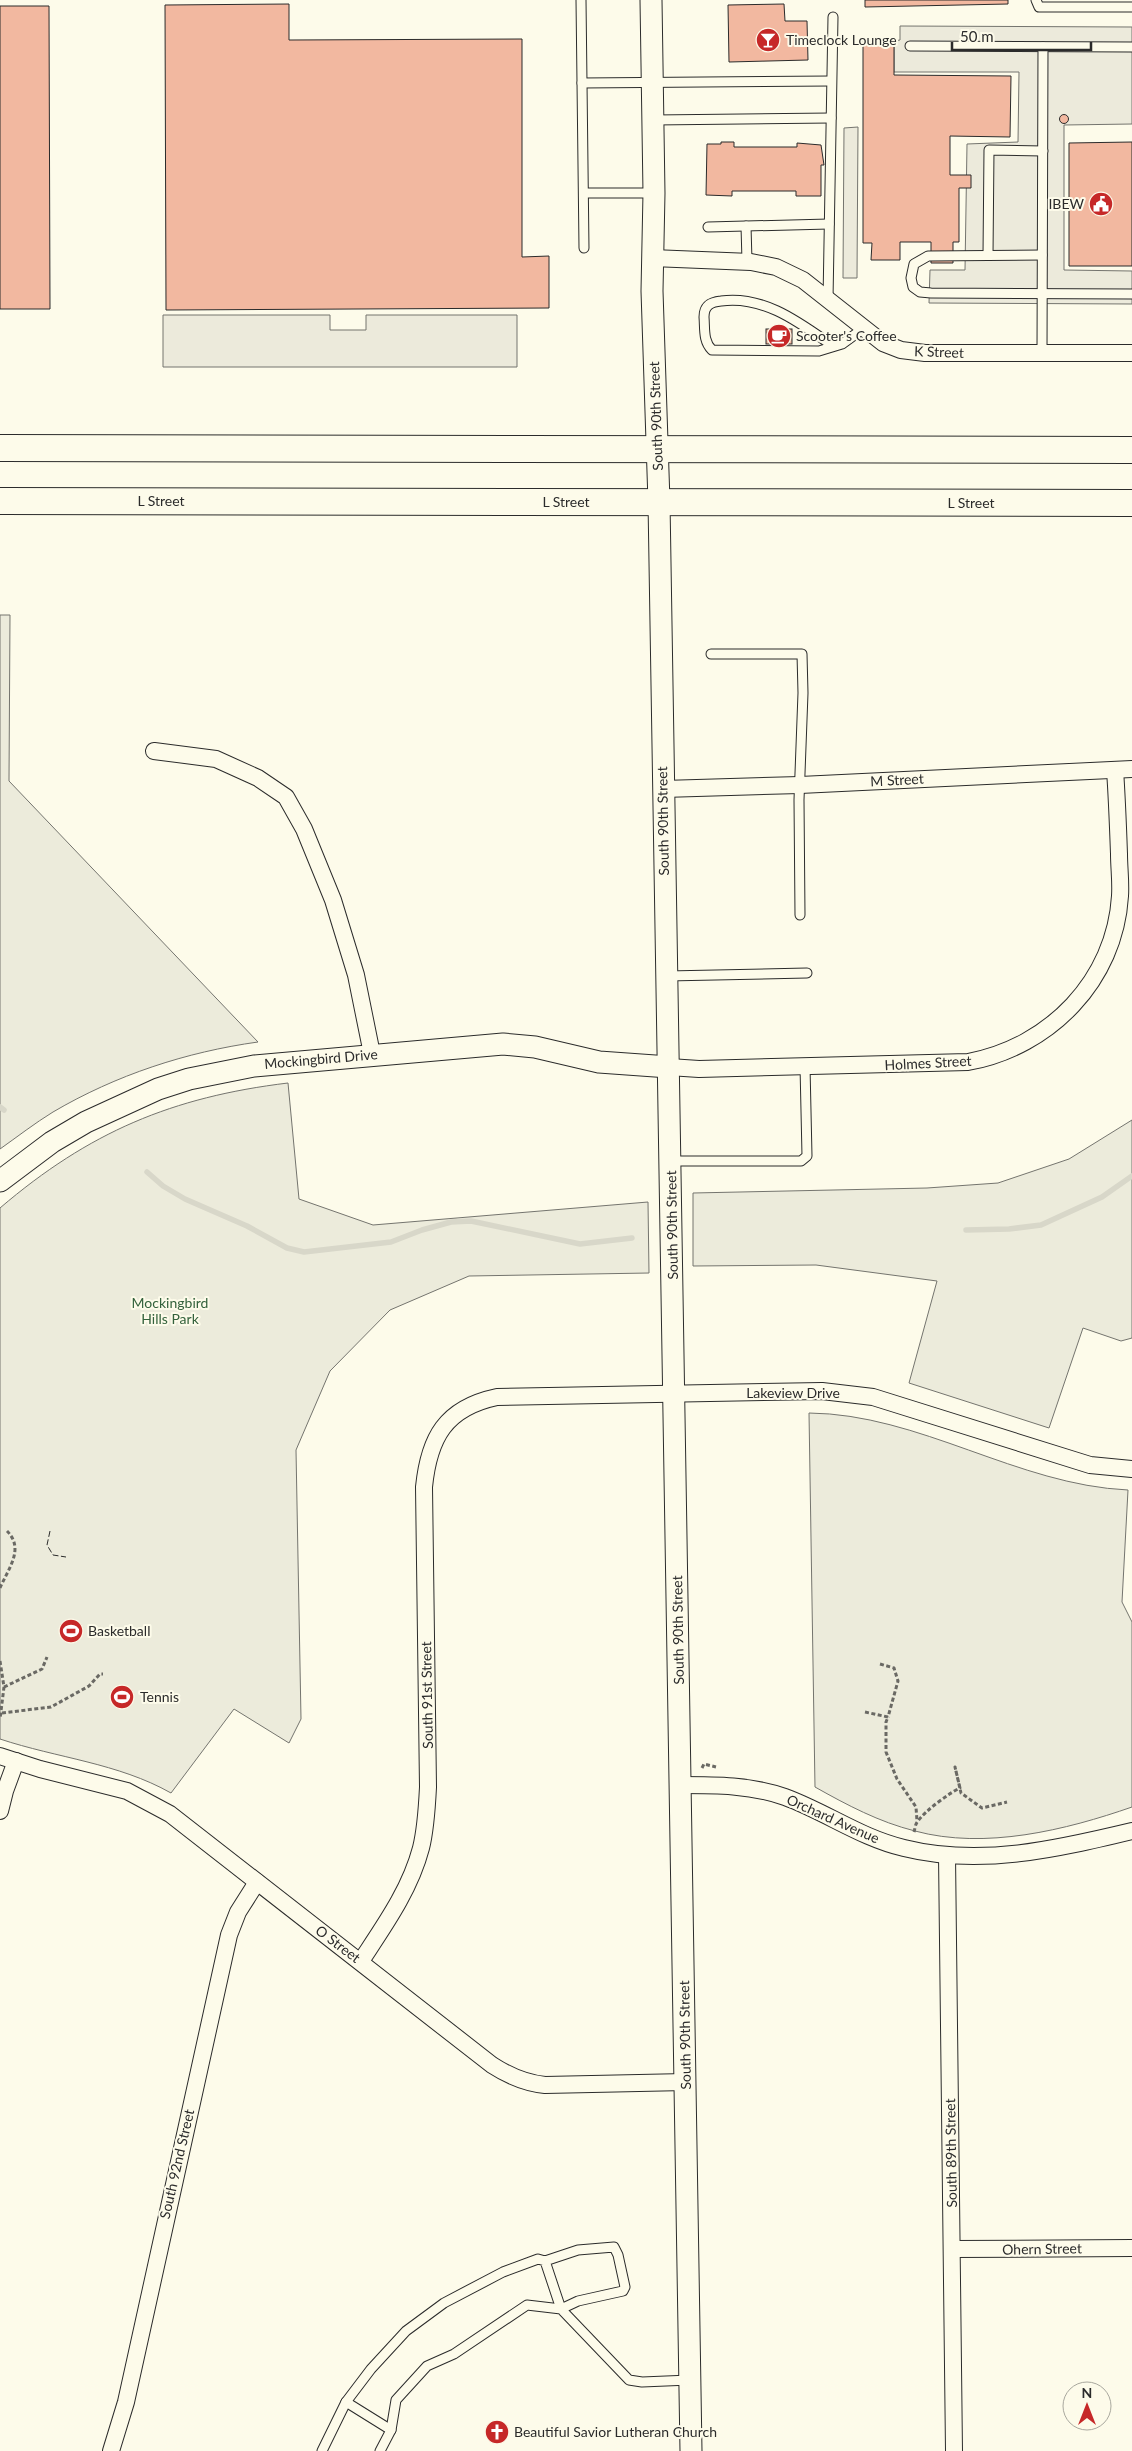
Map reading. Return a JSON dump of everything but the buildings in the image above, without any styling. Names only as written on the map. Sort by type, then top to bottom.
[{"type":"main road","points":[[0,448],[1132,450]]},
{"type":"main road","name":"L Street","points":[[0,501],[1132,503]]},
{"type":"street","name":"South 90th Street","points":[[651,0],[654,193],[652,258],[659,502],[675,1393],[691,2451]]},
{"type":"street","name":"K Street","points":[[652,258],[747,261],[776,267],[790,273],[883,343],[901,350],[925,352],[1132,353]]},
{"type":"street","points":[[154,751],[216,759],[258,778],[286,797],[304,829],[333,900],[356,975],[372,1054]]},
{"type":"street","name":"M Street","points":[[663,789],[800,785],[1132,769]]},
{"type":"street","name":"Holmes Street","points":[[669,1067],[947,1064],[979,1060],[1004,1053],[1039,1034],[1072,1008],[1098,972],[1108,952],[1118,918],[1120,895],[1115,770]]},
{"type":"street","name":"Mockingbird Drive","points":[[0,1181],[52,1142],[86,1122],[158,1089],[189,1079],[254,1066],[372,1054],[503,1044],[535,1047],[600,1062],[669,1067]]},
{"type":"street","name":"Lakeview Drive","points":[[450,1419],[464,1408],[481,1400],[497,1397],[822,1391],[854,1393],[873,1397],[1090,1465],[1132,1469]]},
{"type":"street","name":"South 91st Street","points":[[361,1961],[398,1903],[411,1875],[421,1849],[426,1821],[428,1786],[424,1487],[426,1462],[431,1447],[441,1429],[450,1419]]},
{"type":"street","points":[[0,1811],[5,1790],[8,1759]]},
{"type":"street","name":"O Street","points":[[8,1759],[109,1786],[142,1798],[170,1814],[361,1961],[492,2066],[508,2076],[529,2083],[545,2084],[686,2082]]},
{"type":"street","name":"Orchard Avenue","points":[[680,1785],[728,1785],[767,1792],[806,1805],[853,1830],[885,1842],[925,1853],[975,1858],[1013,1855],[1132,1832]]},
{"type":"street","name":"South 89th Street","points":[[948,1855],[954,2451]]},
{"type":"street","name":"South 92nd Street","points":[[111,2451],[126,2402],[229,1935],[238,1912],[257,1882]]},
{"type":"street","name":"Ohern Street","points":[[952,2249],[1132,2248]]},
{"type":"lane","points":[[581,0],[584,248]]},
{"type":"lane","points":[[1036,0],[1039,7],[1132,8]]},
{"type":"lane","points":[[828,300],[833,17]]},
{"type":"lane","points":[[910,46],[1132,47]]},
{"type":"lane","points":[[1042,353],[1043,46]]},
{"type":"lane","points":[[582,83],[653,84],[832,81]]},
{"type":"lane","points":[[653,120],[831,118]]},
{"type":"lane","points":[[988,255],[989,150],[1042,151]]},
{"type":"lane","points":[[584,193],[654,193]]},
{"type":"lane","points":[[708,227],[829,224]]},
{"type":"lane","points":[[746,226],[747,261]]},
{"type":"lane","points":[[1042,255],[928,256],[920,258],[914,264],[912,271],[913,287],[920,292],[930,293],[1132,294]]},
{"type":"lane","points":[[833,346],[797,321],[763,305],[739,300],[712,302],[704,312],[706,338],[712,350],[819,351],[842,344],[864,328]]},
{"type":"lane","points":[[711,654],[802,654],[800,915]]},
{"type":"lane","points":[[667,976],[807,973]]},
{"type":"lane","points":[[670,1161],[801,1161],[807,1156],[805,1066]]},
{"type":"lane","points":[[322,2451],[346,2402],[371,2369],[406,2331],[444,2303],[503,2272],[538,2259],[545,2260],[578,2250],[614,2247],[618,2255],[624,2284],[623,2291],[578,2301],[561,2309],[527,2305],[454,2354],[427,2366],[396,2400],[391,2430],[380,2451]]},
{"type":"lane","points":[[545,2260],[561,2309],[629,2380],[642,2382],[690,2380]]},
{"type":"lane","points":[[346,2402],[391,2430]]},
{"type":"path","points":[[0,1588],[16,1552],[16,1544],[7,1531]]},
{"type":"path","points":[[4,1687],[42,1669],[47,1657]]},
{"type":"path","points":[[0,1661],[4,1687],[0,1719]]},
{"type":"path","points":[[880,1664],[894,1668],[898,1681],[888,1717],[885,1735],[886,1752],[897,1779],[916,1807],[917,1822],[914,1833]]},
{"type":"path","points":[[2,1713],[51,1707],[89,1686],[100,1674],[103,1674]]},
{"type":"path","points":[[865,1712],[888,1717]]},
{"type":"path","points":[[917,1822],[940,1802],[957,1789],[960,1788],[955,1768],[959,1784],[961,1793],[982,1808],[1007,1802]]},
{"type":"green space","points":[[0,615],[10,615],[9,781],[258,1042],[204,1052],[127,1076],[53,1112],[0,1149]]},
{"type":"green space","name":"Mockingbird Hills Park","points":[[288,1083],[299,1199],[373,1225],[648,1202],[649,1273],[469,1276],[390,1310],[330,1371],[296,1450],[301,1719],[289,1743],[234,1709],[171,1793],[151,1783],[109,1768],[0,1739],[0,1208],[33,1181],[66,1158],[134,1122],[207,1098],[246,1089]]},
{"type":"green space","points":[[1132,1120],[1132,1338],[1121,1341],[1083,1328],[1049,1428],[909,1383],[937,1281],[816,1265],[693,1266],[693,1193],[927,1188],[998,1183],[1069,1159]]},
{"type":"green space","points":[[809,1413],[850,1416],[890,1425],[929,1436],[1047,1476],[1087,1485],[1128,1490],[1122,1602],[1132,1622],[1132,1807],[1053,1830],[997,1838],[969,1838],[915,1831],[889,1823],[815,1787]]},
{"type":"shaded area","points":[[900,26],[1132,27],[1132,124],[1064,125],[1064,270],[1132,271],[1132,304],[929,303],[930,270],[965,270],[967,144],[1018,142],[1019,72],[894,72],[894,41],[900,40]]},
{"type":"shaded area","points":[[858,127],[857,278],[843,278],[844,128]]},
{"type":"shaded area","points":[[163,315],[330,315],[330,330],[366,330],[366,315],[517,315],[517,367],[163,367]]},
{"type":"waterway","points":[[0,1107],[4,1110]]},
{"type":"waterway","points":[[147,1172],[163,1186],[185,1199],[247,1226],[287,1248],[304,1252],[391,1242],[422,1230],[451,1222],[471,1221],[580,1244],[632,1238]]},
{"type":"waterway","points":[[966,1230],[1009,1229],[1041,1225],[1102,1197],[1132,1176]]},
{"type":"fence","points":[[50,1531],[47,1545],[53,1555],[66,1557]]},
{"type":"place","name":"Timeclock Lounge","points":[[768,40]]},
{"type":"place","name":"IBEW","points":[[1101,204]]},
{"type":"place","name":"Scooter's Coffee","points":[[779,336]]},
{"type":"place","name":"Basketball","points":[[71,1631]]},
{"type":"place","name":"Tennis","points":[[122,1697]]},
{"type":"place","name":"Beautiful Savior Lutheran Church","points":[[497,2432]]}]
